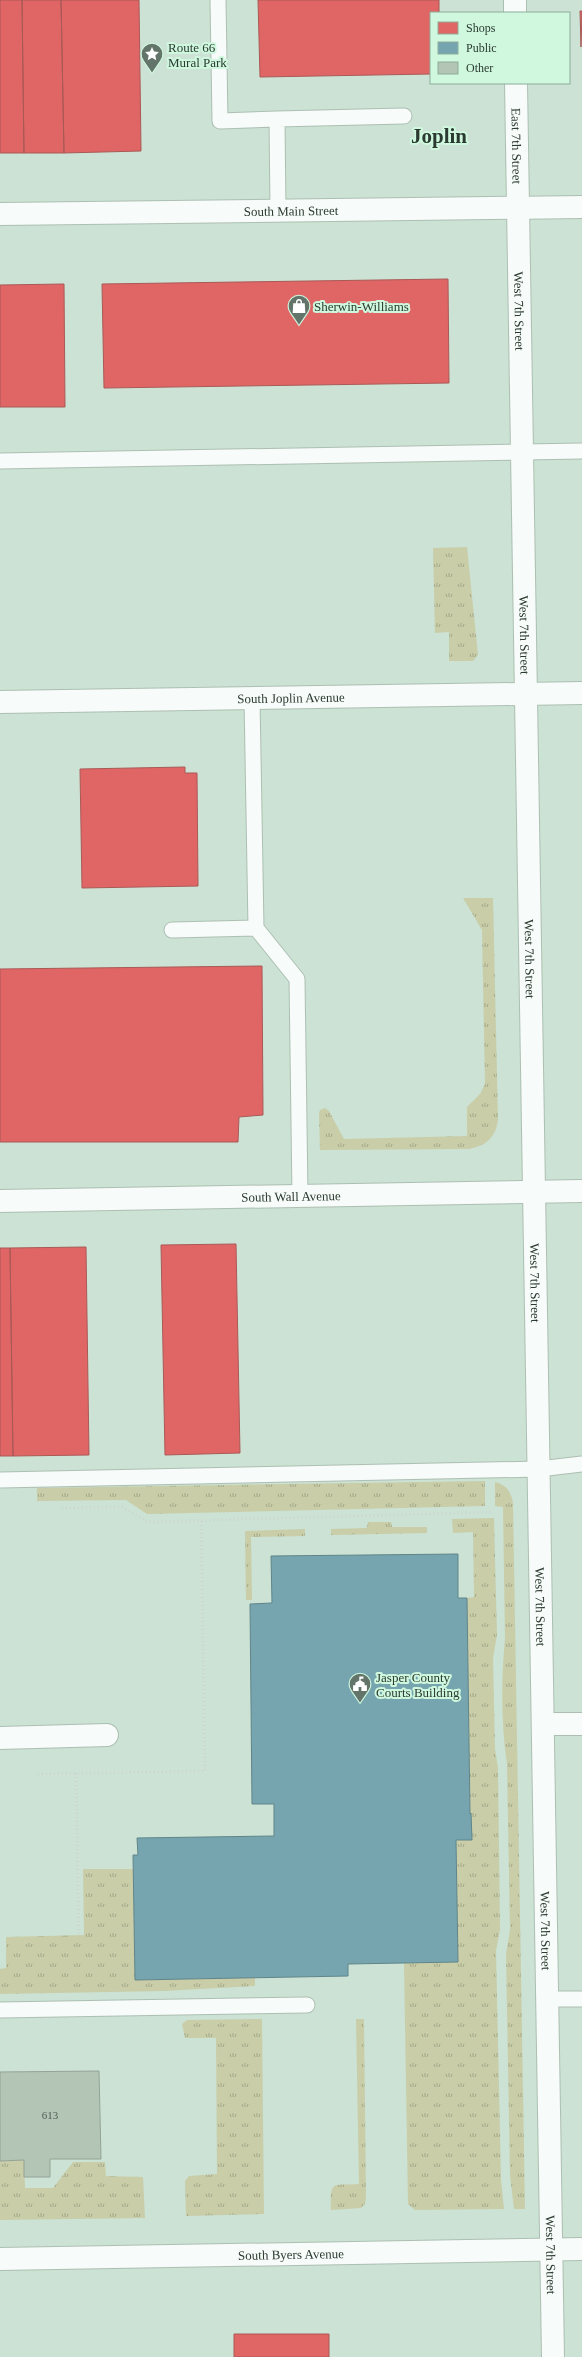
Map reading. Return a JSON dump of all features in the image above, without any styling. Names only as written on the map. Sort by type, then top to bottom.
[{"type":"main road","points":[[515,0],[515,12]]},
{"type":"main road","name":"East 7th Street","points":[[516,84],[519,209]]},
{"type":"main road","name":"South Main Street","points":[[0,214],[519,209],[582,207]]},
{"type":"main road","name":"West 7th Street","points":[[519,209],[553,2357]]},
{"type":"main road","name":"South Joplin Avenue","points":[[0,702],[582,692]]},
{"type":"main road","name":"South Wall Avenue","points":[[0,1201],[582,1191]]},
{"type":"main road","points":[[544,1724],[582,1724]]},
{"type":"main road","points":[[0,1738],[107,1735]]},
{"type":"main road","name":"South Byers Avenue","points":[[0,2258],[582,2250]]},
{"type":"lane","points":[[218,0],[220,121],[404,116]]},
{"type":"lane","points":[[277,119],[278,211]]},
{"type":"lane","points":[[0,461],[582,451]]},
{"type":"lane","points":[[252,698],[256,928],[297,980],[300,1196]]},
{"type":"lane","points":[[172,930],[256,928]]},
{"type":"lane","points":[[0,1480],[539,1469],[582,1464]]},
{"type":"lane","points":[[548,1999],[582,1999]]},
{"type":"lane","points":[[0,2010],[307,2005]]},
{"type":"path","points":[[62,1508],[123,1507],[148,1522],[491,1512]]},
{"type":"path","points":[[38,1774],[205,1771],[201,1520]]},
{"type":"path","points":[[76,1773],[79,1935]]},
{"type":"green space","points":[[467,547],[478,655],[473,661],[449,661],[449,632],[435,633],[433,548]]},
{"type":"green space","points":[[463,898],[493,898],[498,1120],[495,1131],[485,1143],[469,1149],[320,1150],[319,1113],[320,1110],[325,1108],[329,1111],[344,1139],[467,1136],[467,1107],[480,1094],[485,1084],[482,930]]},
{"type":"green space","points":[[485,1481],[485,1506],[147,1514],[126,1500],[37,1501],[37,1488]]},
{"type":"green space","points":[[495,1482],[507,1489],[511,1495],[513,1503],[525,2209],[514,2209],[510,2175],[506,1954],[510,1930],[507,1764],[502,1702],[505,1639],[503,1507],[495,1506]]},
{"type":"green space","points":[[494,1518],[497,1635],[493,1658],[495,1749],[498,1768],[500,1930],[496,1951],[501,2180],[504,2209],[415,2210],[408,2204],[404,1963],[458,1962],[456,1840],[472,1840],[470,1814],[467,1598],[474,1597],[473,1532],[453,1533],[452,1519]]},
{"type":"green space","points":[[368,1522],[391,1522],[392,1527],[427,1527],[427,1533],[331,1535],[331,1529],[367,1528]]},
{"type":"green space","points":[[305,1529],[305,1536],[251,1537],[252,1600],[246,1600],[245,1531]]},
{"type":"green space","points":[[83,1869],[133,1869],[135,1980],[255,1978],[255,1986],[164,1991],[0,1994],[0,1969],[6,1968],[6,1937],[84,1935]]},
{"type":"green space","points":[[262,2019],[264,2214],[186,2216],[185,2181],[189,2176],[217,2174],[216,2038],[185,2038],[182,2024],[187,2020]]},
{"type":"green space","points":[[356,2019],[364,2019],[366,2198],[365,2204],[361,2208],[331,2210],[331,2193],[334,2186],[359,2184]]},
{"type":"green space","points":[[24,2160],[25,2188],[53,2188],[73,2162],[105,2162],[106,2176],[143,2177],[145,2218],[0,2220],[0,2161]]},
{"type":"building: Shops","points":[[0,0],[22,0],[24,153],[0,153]]},
{"type":"building: Shops","points":[[22,0],[61,0],[64,153],[24,153]]},
{"type":"building: Shops","points":[[61,0],[139,0],[141,151],[64,153]]},
{"type":"building: Shops","points":[[258,0],[439,0],[439,12],[430,12],[430,74],[260,77]]},
{"type":"building: Shops","points":[[580,11],[582,11],[581,47]]},
{"type":"building: Shops","points":[[448,279],[449,383],[104,388],[102,284]]},
{"type":"building: Shops","points":[[64,284],[65,407],[0,407],[0,285]]},
{"type":"building: Shops","points":[[185,767],[185,773],[197,773],[198,886],[82,888],[80,769]]},
{"type":"building: Shops","points":[[262,966],[263,1115],[239,1117],[238,1142],[0,1142],[0,969]]},
{"type":"building: Shops","points":[[236,1244],[240,1453],[165,1455],[161,1245]]},
{"type":"building: Shops","points":[[86,1247],[89,1455],[13,1456],[10,1248]]},
{"type":"building: Shops","points":[[0,1248],[10,1248],[13,1456],[0,1456]]},
{"type":"building: Shops","points":[[234,2334],[329,2334],[329,2357],[234,2357]]},
{"type":"building: Public","name":"Jasper County Courts Building","points":[[458,1554],[458,1598],[467,1598],[470,1814],[471,1813],[472,1840],[456,1840],[458,1962],[348,1964],[348,1976],[135,1980],[133,1855],[138,1855],[137,1838],[274,1836],[274,1804],[252,1804],[250,1604],[272,1603],[271,1556]]},
{"type":"building: Other","points":[[99,2071],[101,2159],[50,2159],[50,2177],[24,2177],[24,2160],[0,2161],[0,2072]]},
{"type":"place","name":"Route 66 Mural Park","points":[[152,74]]},
{"type":"place","name":"Sherwin-Williams","points":[[299,326]]},
{"type":"place","name":"Jasper County Courts Building","points":[[360,1704]]},
{"type":"district","name":"Joplin","points":[[439,136]]}]
